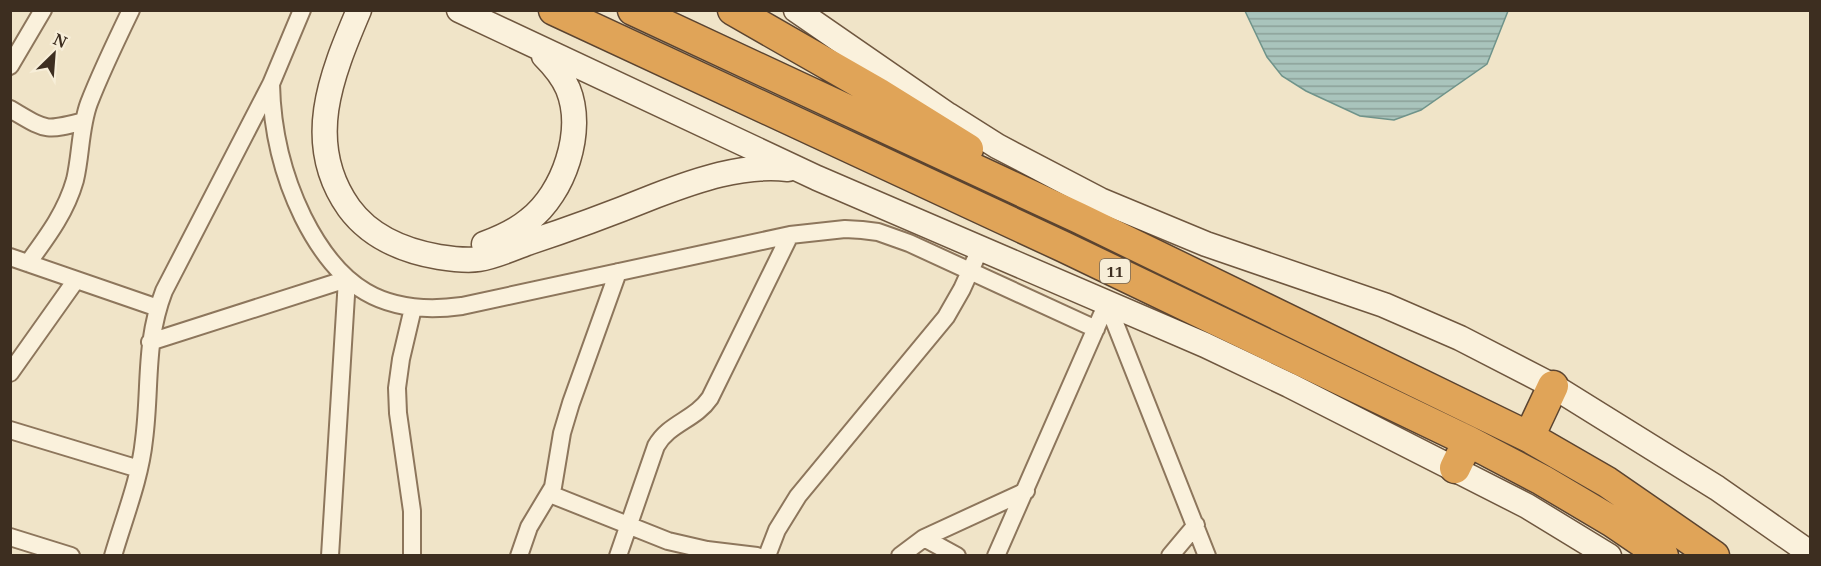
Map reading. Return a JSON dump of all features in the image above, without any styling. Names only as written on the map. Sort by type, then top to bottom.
[{"type":"highway","name":"11","points":[[554,10],[1064,247],[1468,441],[1542,480],[1663,555]]},
{"type":"highway","name":"11","points":[[633,10],[1079,218],[1529,437],[1607,482],[1714,555]]},
{"type":"highway","points":[[733,10],[886,98],[1079,218],[1064,247]]},
{"type":"highway","points":[[1529,437],[1553,386]]},
{"type":"highway","points":[[1455,468],[1468,441]]},
{"type":"main road","points":[[359,10],[333,74],[328,98],[324,122],[325,150],[330,173],[339,194],[356,217],[374,233],[396,246],[417,254],[456,260],[477,259],[497,254],[563,232],[678,188],[724,174],[770,167],[792,170],[817,178]]},
{"type":"main road","points":[[459,10],[537,49],[817,178],[1205,345],[1289,384],[1527,506],[1609,555]]},
{"type":"main road","points":[[796,10],[948,115],[1017,157],[1100,200],[1206,244],[1384,305],[1460,338],[1553,386],[1717,488],[1810,553]]},
{"type":"main road","points":[[438,256],[482,245],[530,220],[550,198],[564,173],[572,144],[573,115],[569,92],[558,70],[537,49]]},
{"type":"street","points":[[10,66],[43,10]]},
{"type":"street","points":[[28,263],[55,225],[70,195],[89,103],[130,10]]},
{"type":"street","points":[[112,555],[139,469],[146,428],[150,342],[158,308],[272,84],[302,10]]},
{"type":"street","points":[[272,84],[275,137],[290,188],[312,235],[346,279],[395,305],[413,308],[462,306],[790,235],[845,229],[878,232],[909,243],[1096,329]]},
{"type":"street","points":[[10,109],[40,127],[49,129],[84,121]]},
{"type":"street","points":[[618,555],[656,446],[665,433],[695,415],[710,398],[790,235]]},
{"type":"street","points":[[767,555],[777,530],[792,505],[946,317],[955,304],[980,249]]},
{"type":"street","points":[[10,257],[158,308]]},
{"type":"street","points":[[519,555],[529,527],[550,494],[571,403],[618,272]]},
{"type":"street","points":[[150,342],[346,279]]},
{"type":"street","points":[[330,555],[346,279]]},
{"type":"street","points":[[11,372],[76,280]]},
{"type":"street","points":[[996,555],[1107,303]]},
{"type":"street","points":[[1107,303],[1208,555]]},
{"type":"street","points":[[412,555],[412,512],[398,413],[397,388],[413,308]]},
{"type":"street","points":[[10,429],[139,469]]},
{"type":"street","points":[[900,555],[924,538],[1026,491]]},
{"type":"street","points":[[550,494],[628,526],[687,546],[757,555]]},
{"type":"street","points":[[1170,555],[1196,525]]},
{"type":"street","points":[[10,537],[71,555]]},
{"type":"street","points":[[924,538],[957,555]]},
{"type":"water","points":[[1245,11],[1508,11],[1487,64],[1421,110],[1394,120],[1360,116],[1306,91],[1282,76],[1267,57]]}]
